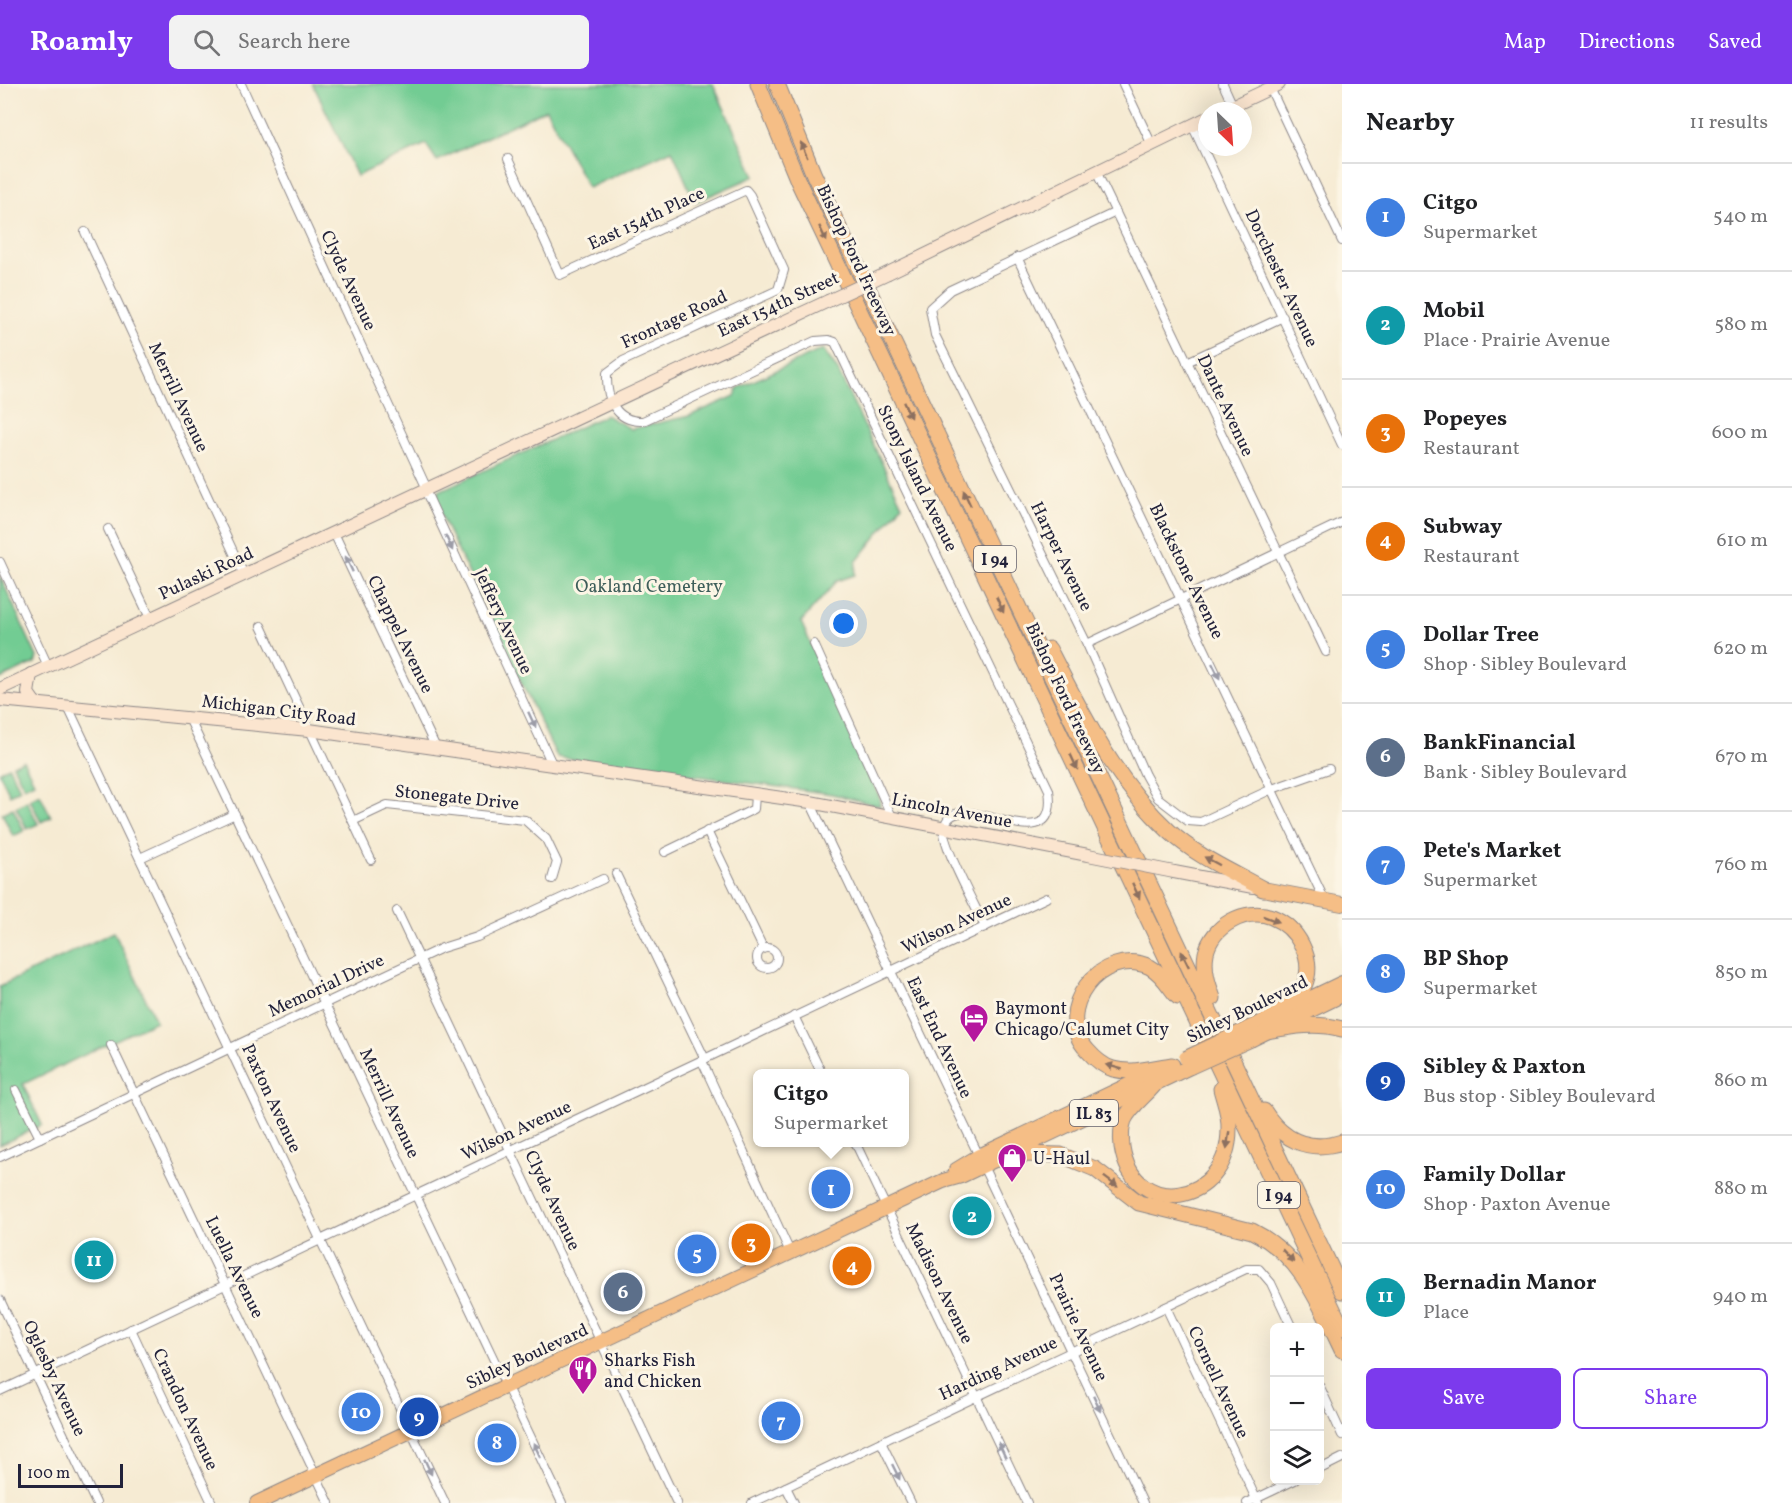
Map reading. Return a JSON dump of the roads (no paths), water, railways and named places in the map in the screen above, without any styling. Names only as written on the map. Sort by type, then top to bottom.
[{"type":"highway","name":"Bishop Ford Freeway","points":[[758,84],[798,181],[1342,1328]]},
{"type":"highway","name":"Bishop Ford Freeway","points":[[777,84],[819,185],[1342,1291]]},
{"type":"highway","points":[[983,533],[1029,611],[1088,725],[1108,758],[1139,800],[1170,832],[1204,857],[1263,888]]},
{"type":"highway","points":[[1219,1031],[1207,981],[1206,953],[1217,932],[1241,917],[1257,914],[1271,917],[1296,933],[1306,957],[1304,986],[1269,1024]]},
{"type":"highway","points":[[1183,1064],[1134,1071],[1111,1068],[1095,1060],[1082,1044],[1074,1028],[1078,997],[1100,972],[1118,964],[1149,967],[1161,975],[1193,1014]]},
{"type":"highway","points":[[1269,1024],[1324,1024],[1342,1029]]},
{"type":"highway","points":[[1154,1085],[1124,1119],[1121,1137],[1124,1156],[1131,1172],[1155,1192],[1184,1194],[1199,1189],[1212,1179],[1223,1162],[1230,1128],[1216,1062]]},
{"type":"highway","points":[[1246,1089],[1278,1130],[1299,1144],[1321,1147],[1342,1143]]},
{"type":"highway","points":[[998,1159],[1024,1154],[1061,1155],[1095,1169],[1139,1203],[1252,1231],[1267,1238],[1281,1248],[1305,1276],[1342,1350]]},
{"type":"main road","name":"Lincoln Avenue","points":[[1263,888],[1342,904]]},
{"type":"main road","name":"Sibley Boulevard","points":[[1269,1024],[1342,983]]},
{"type":"main road","name":"IL 83","points":[[1183,1064],[1269,1024],[1342,995]]},
{"type":"main road","name":"Sibley Boulevard","points":[[257,1503],[886,1207],[943,1181],[961,1176],[981,1161],[1183,1064]]},
{"type":"main road","name":"Sibley Boulevard","points":[[981,1161],[998,1159],[1154,1085],[1183,1064]]},
{"type":"street","name":"Clyde Avenue","points":[[241,84],[426,490]]},
{"type":"street","points":[[1123,84],[1152,145]]},
{"type":"street","points":[[1223,84],[1226,102]]},
{"type":"street","points":[[1240,102],[1274,86],[1342,241]]},
{"type":"street","name":"East 154th Street","points":[[426,490],[888,273],[1198,122]]},
{"type":"street","name":"Dorchester Avenue","points":[[1192,125],[1342,445]]},
{"type":"street","name":"East 154th Place","points":[[508,159],[560,275],[746,190],[784,270],[781,283]]},
{"type":"street","name":"Dante Avenue","points":[[1096,171],[1326,652]]},
{"type":"street","points":[[1017,257],[1116,212]]},
{"type":"street","name":"Merrill Avenue","points":[[85,232],[244,575]]},
{"type":"street","name":"Harper Avenue","points":[[1017,257],[950,290],[930,308],[935,335],[1087,644],[1145,775],[1158,798],[1188,821],[1201,822],[1272,789]]},
{"type":"street","name":"Blackstone Avenue","points":[[1017,257],[1325,901]]},
{"type":"street","name":"Frontage Road","points":[[611,402],[606,389],[607,374],[623,361],[778,290],[781,283]]},
{"type":"street","points":[[1187,362],[1282,317]]},
{"type":"street","name":"Stony Island Avenue","points":[[611,402],[618,413],[630,421],[643,421],[815,341],[835,342],[1049,790],[1051,801],[1046,816],[1037,824],[1024,825],[963,812],[951,814],[944,828]]},
{"type":"street","name":"Pulaski Road","points":[[0,689],[426,490]]},
{"type":"street","name":"Jeffery Avenue","points":[[426,490],[553,766]]},
{"type":"street","points":[[1087,644],[1342,522]]},
{"type":"street","points":[[108,529],[150,618]]},
{"type":"street","name":"Chappel Avenue","points":[[334,533],[437,750]]},
{"type":"street","points":[[0,562],[48,666]]},
{"type":"street","points":[[261,626],[371,860]]},
{"type":"street","points":[[814,644],[892,817]]},
{"type":"street","points":[[31,675],[28,693],[35,704]]},
{"type":"street","name":"Michigan City Road","points":[[0,700],[309,730],[553,766]]},
{"type":"street","name":"Paxton Avenue","points":[[68,706],[445,1503]]},
{"type":"street","name":"Merrill Avenue","points":[[189,718],[562,1503]]},
{"type":"street","name":"Lincoln Avenue","points":[[553,766],[810,802],[1263,888]]},
{"type":"street","points":[[1272,789],[1329,769]]},
{"type":"street","points":[[665,852],[754,809],[755,795]]},
{"type":"street","name":"East End Avenue","points":[[810,802],[981,1161]]},
{"type":"street","name":"Stonegate Drive","points":[[353,821],[387,804],[525,820],[546,839],[557,862],[552,879]]},
{"type":"street","points":[[140,858],[235,814]]},
{"type":"street","points":[[944,828],[943,837],[985,927]]},
{"type":"street","points":[[707,831],[763,948]]},
{"type":"street","points":[[616,874],[790,1252]]},
{"type":"street","name":"Memorial Drive","points":[[0,1157],[442,948],[477,937],[603,879]]},
{"type":"street","name":"Wilson Avenue","points":[[0,1391],[1046,898]]},
{"type":"street","name":"Clyde Avenue","points":[[397,911],[677,1503]]},
{"type":"street","points":[[794,1016],[820,1069]]},
{"type":"street","name":"Luella Avenue","points":[[111,1046],[329,1503]]},
{"type":"street","points":[[16,1090],[40,1138]]},
{"type":"street","name":"Madison Avenue","points":[[857,1147],[1027,1503]]},
{"type":"street","name":"Prairie Avenue","points":[[981,1161],[1143,1503]]},
{"type":"street","name":"Harding Avenue","points":[[752,1503],[1246,1269],[1259,1269],[1270,1282],[1290,1323]]},
{"type":"street","name":"Oglesby Avenue","points":[[0,1300],[96,1503]]},
{"type":"street","name":"Cornell Avenue","points":[[1166,1307],[1257,1501]]},
{"type":"street","name":"Crandon Avenue","points":[[131,1329],[212,1503]]},
{"type":"street","points":[[1324,1396],[1342,1435]]},
{"type":"street","points":[[881,1442],[910,1503]]},
{"type":"street","points":[[1324,1467],[1342,1458]]},
{"type":"street","points":[[1247,1503],[1257,1501],[1286,1485]]},
{"type":"street","points":[[786,1487],[794,1503]]},
{"type":"place","name":"Baymont Chicago/Calumet City","points":[[974,1044]]},
{"type":"place","name":"U-Haul","points":[[1012,1184]]},
{"type":"place","name":"Citgo","points":[[831,1189]]},
{"type":"place","name":"Mobil","points":[[972,1216]]},
{"type":"place","name":"Popeyes","points":[[751,1243]]},
{"type":"place","name":"Dollar Tree","points":[[697,1254]]},
{"type":"place","name":"Bernadin Manor","points":[[94,1260]]},
{"type":"place","name":"Subway","points":[[852,1266]]},
{"type":"place","name":"BankFinancial","points":[[623,1292]]},
{"type":"place","name":"Sharks Fish and Chicken","points":[[583,1396]]},
{"type":"place","name":"Family Dollar","points":[[361,1412]]},
{"type":"place","name":"Sibley & Paxton","points":[[419,1417]]},
{"type":"place","name":"Pete's Market","points":[[781,1421]]},
{"type":"place","name":"BP Shop","points":[[497,1443]]},
{"type":"park label","name":"Oakland Cemetery","points":[[649,586]]}]
